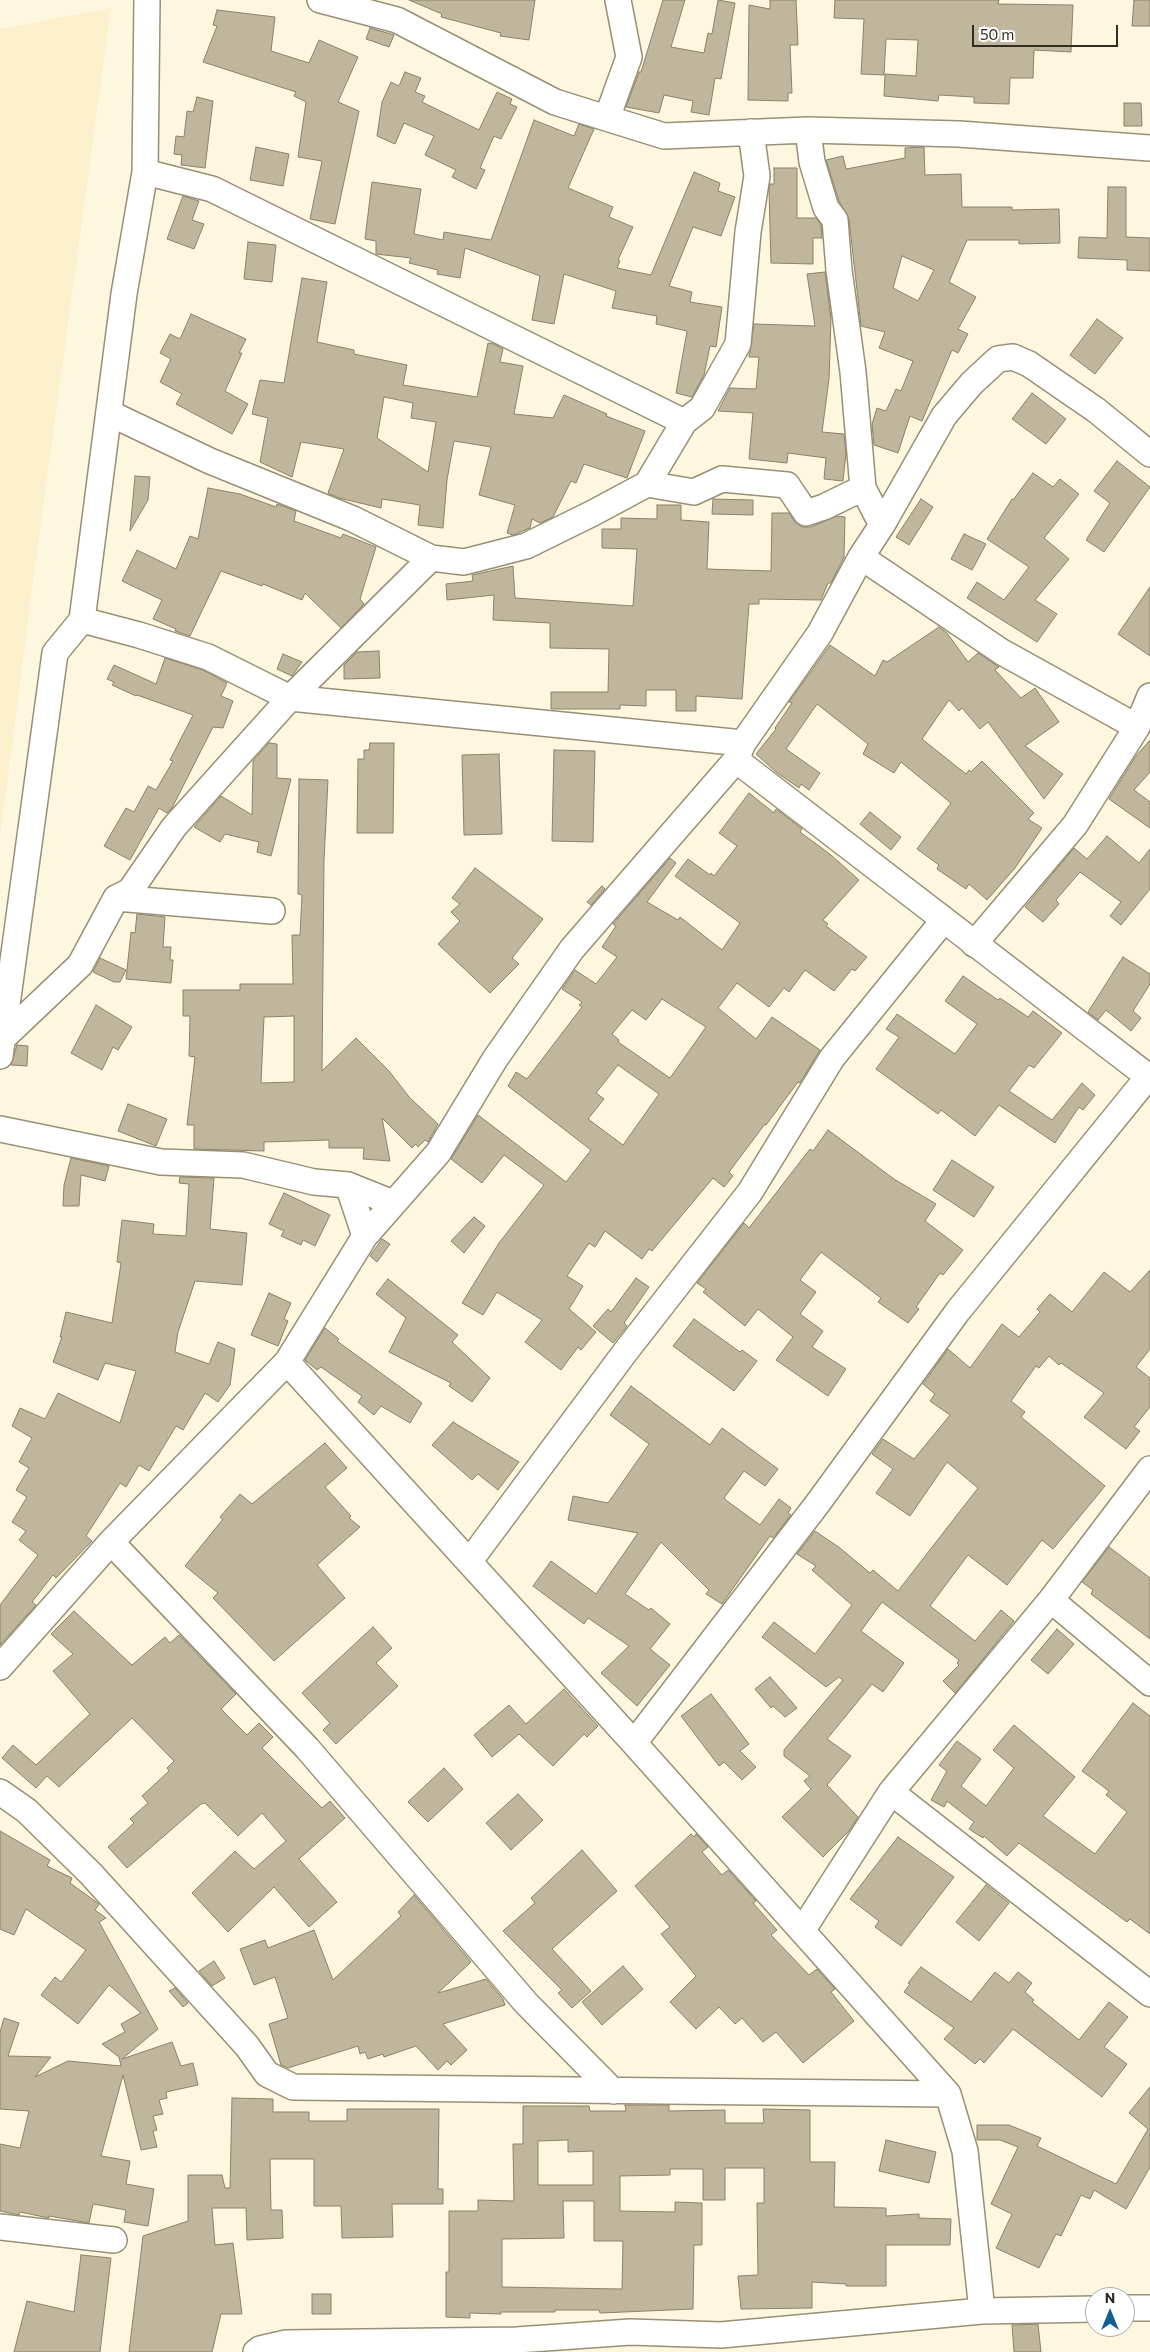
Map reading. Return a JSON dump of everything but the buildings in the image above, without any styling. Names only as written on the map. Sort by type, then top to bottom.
[{"type":"street","points":[[1,1047],[55,653],[82,620],[106,420],[109,413],[124,294],[145,172],[147,0]]},
{"type":"street","points":[[320,0],[397,20],[555,102],[664,136],[808,130],[959,134],[1150,148]]},
{"type":"street","points":[[607,118],[629,57],[618,0]]},
{"type":"street","points":[[808,130],[812,162],[826,208],[835,220],[839,270],[853,372],[863,488],[882,525]]},
{"type":"street","points":[[109,413],[210,461],[353,519],[431,558],[464,562],[526,546],[593,514],[648,484],[684,422],[702,408],[738,344],[748,232],[757,176],[751,132]]},
{"type":"street","points":[[145,172],[212,190],[684,422]]},
{"type":"street","points":[[0,1667],[111,1542],[287,1362],[365,1236],[392,1203],[438,1153],[495,1059],[572,949],[739,751],[820,633],[861,557],[882,525],[944,416],[972,383],[998,359],[1013,357],[1029,364],[1096,410],[1150,454]]},
{"type":"street","points":[[648,484],[694,492],[722,479],[787,485],[806,512],[863,488]]},
{"type":"street","points":[[861,557],[1002,652],[1136,727]]},
{"type":"street","points":[[1,1047],[80,965],[116,898],[130,891],[174,827],[290,698],[431,558]]},
{"type":"street","points":[[82,620],[139,635],[208,657],[290,698],[739,751],[943,921],[1149,1077],[958,1311],[818,1503],[634,1743]]},
{"type":"street","points":[[974,944],[1075,825],[1136,727],[1150,696]]},
{"type":"street","points":[[116,898],[272,911]]},
{"type":"street","points":[[469,1562],[626,1351],[750,1192],[832,1058],[943,921]]},
{"type":"street","points":[[0,1129],[161,1162],[243,1165],[314,1182],[348,1185],[392,1203]]},
{"type":"street","points":[[348,1185],[365,1236]]},
{"type":"street","points":[[287,1362],[634,1743],[948,2094],[965,2151],[982,2311]]},
{"type":"street","points":[[802,1930],[891,1792],[1051,1600],[1150,1469]]},
{"type":"street","points":[[111,1542],[307,1748],[526,2003],[614,2091]]},
{"type":"street","points":[[1051,1600],[1150,1683]]},
{"type":"street","points":[[0,1792],[28,1811],[91,1874],[247,2046],[266,2074],[293,2087],[948,2094]]},
{"type":"street","points":[[891,1792],[1150,1994]]},
{"type":"street","points":[[0,2227],[114,2240]]},
{"type":"street","points":[[1135,2308],[1150,2308]]},
{"type":"street","points":[[256,2352],[260,2349],[286,2343],[518,2346],[630,2332],[721,2335],[982,2311],[1085,2309]]},
{"type":"shaded area","points":[[111,8],[36,560],[0,838],[0,29]]}]
